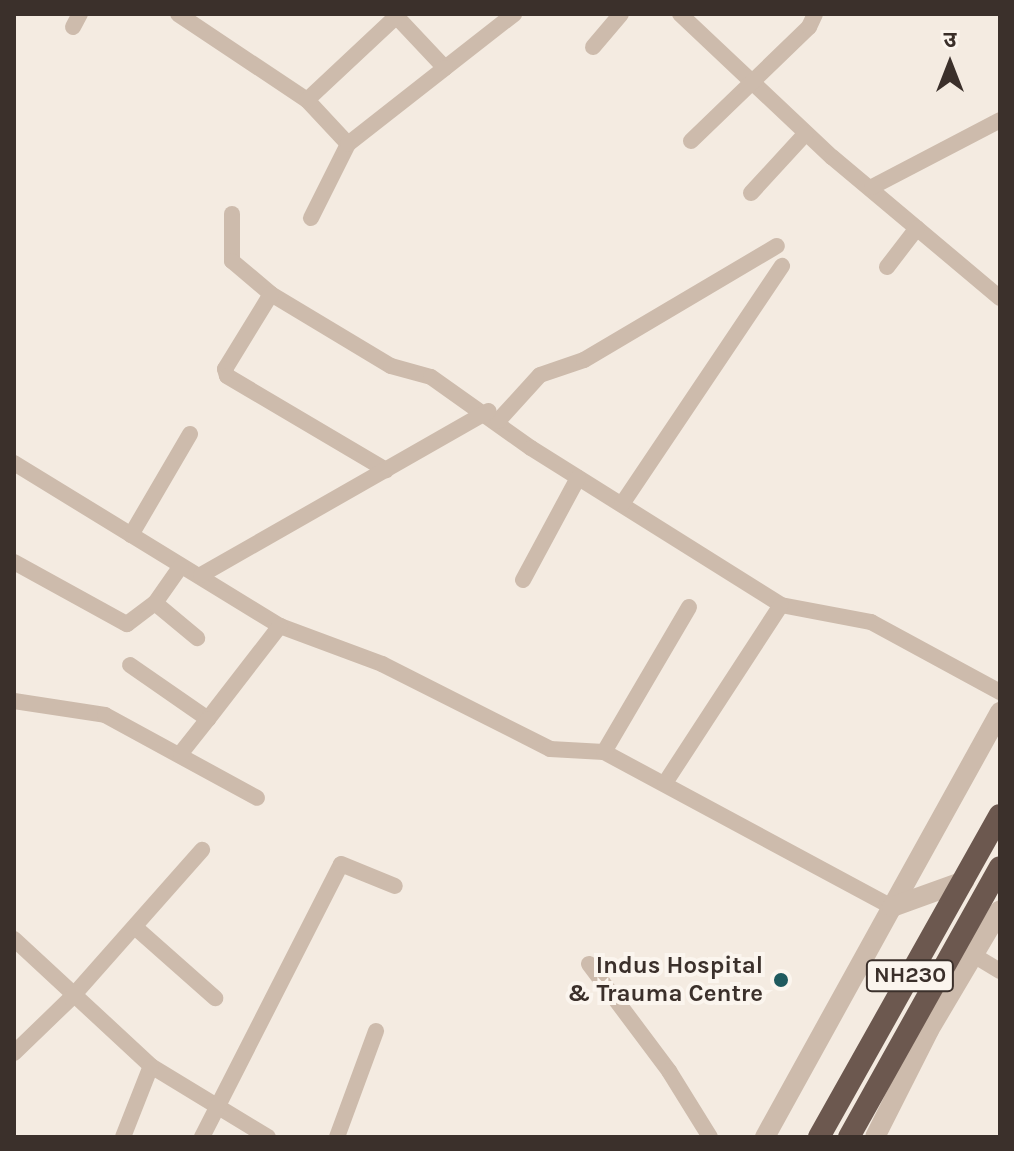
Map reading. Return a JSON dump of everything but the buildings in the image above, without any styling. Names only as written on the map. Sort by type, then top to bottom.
[{"type":"highway","name":"NH230","points":[[819,1137],[1000,815]]},
{"type":"highway","name":"NH230","points":[[849,1137],[965,950],[1000,867]]},
{"type":"street","points":[[178,14],[307,100],[348,144]]},
{"type":"street","points":[[311,218],[348,144],[514,14]]},
{"type":"street","points":[[593,47],[621,14]]},
{"type":"street","points":[[680,14],[806,133],[1000,298]]},
{"type":"street","points":[[691,141],[809,27],[815,14]]},
{"type":"street","points":[[307,100],[398,15],[445,68]]},
{"type":"street","points":[[872,187],[1000,120]]},
{"type":"street","points":[[751,193],[806,133]]},
{"type":"street","points":[[232,214],[232,261],[271,294],[391,366],[431,377],[578,478],[781,605],[871,622],[1000,692]]},
{"type":"street","points":[[887,267],[917,228]]},
{"type":"street","points":[[201,575],[490,415],[540,375],[584,360],[777,246]]},
{"type":"street","points":[[622,504],[782,266]]},
{"type":"street","points":[[271,294],[225,369],[227,376],[386,470]]},
{"type":"street","points":[[131,535],[190,434]]},
{"type":"street","points":[[14,463],[280,626],[382,664],[550,749],[604,752],[892,907],[964,881]]},
{"type":"street","points":[[523,580],[578,478]]},
{"type":"street","points":[[14,562],[127,624],[155,603],[181,566]]},
{"type":"street","points":[[155,603],[197,638]]},
{"type":"street","points":[[665,783],[781,605]]},
{"type":"street","points":[[604,752],[689,607]]},
{"type":"street","points":[[181,753],[280,626]]},
{"type":"street","points":[[130,665],[208,719]]},
{"type":"street","points":[[14,701],[105,715],[181,753],[257,798]]},
{"type":"street","points":[[765,1137],[1000,712]]},
{"type":"street","points":[[14,1053],[136,928],[202,850]]},
{"type":"street","points":[[202,1137],[341,864],[395,886]]},
{"type":"street","points":[[875,1137],[965,950],[1000,910]]},
{"type":"street","points":[[136,928],[215,998]]},
{"type":"street","points":[[14,939],[71,998],[151,1066],[261,1135]]},
{"type":"street","points":[[965,950],[1000,971]]},
{"type":"street","points":[[589,964],[669,1071],[710,1137]]},
{"type":"street","points":[[337,1137],[376,1031]]},
{"type":"street","points":[[123,1137],[151,1066]]},
{"type":"place","name":"Indus Hospital & Trauma Centre","points":[[781,980]]}]
